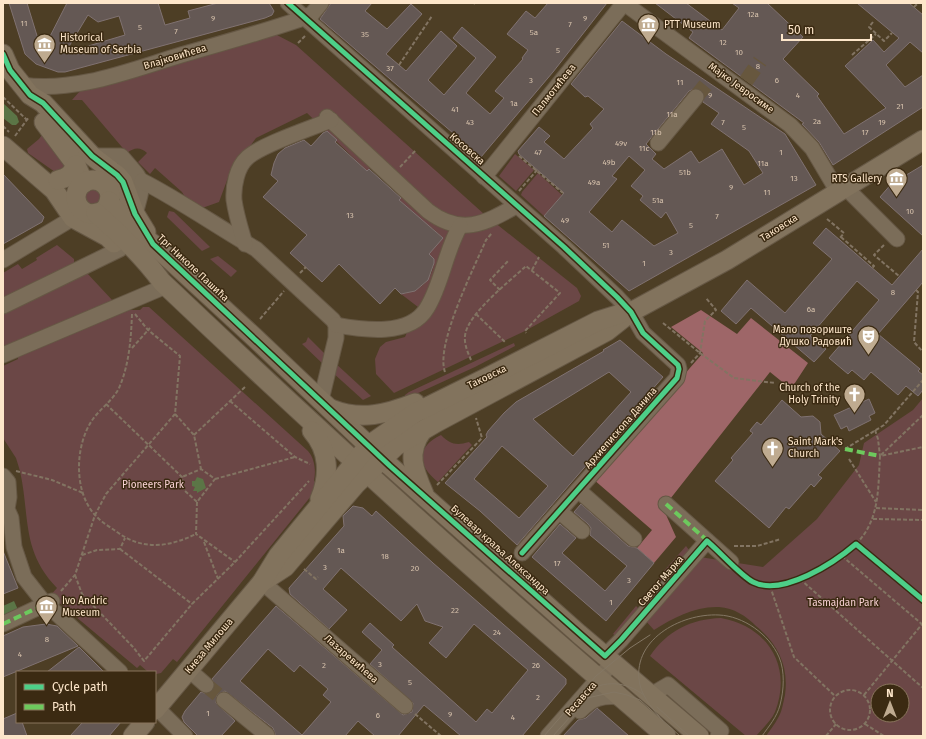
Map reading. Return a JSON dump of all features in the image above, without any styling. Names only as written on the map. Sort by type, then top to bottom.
[{"type":"main road","name":"Трг Николе Пашића","points":[[3,54],[10,70],[26,90],[35,110],[84,161],[117,175],[123,182],[135,214],[153,244]]},
{"type":"main road","name":"Таковска","points":[[360,468],[382,458],[396,446],[422,431],[607,331],[632,312],[727,260],[923,140]]},
{"type":"main road","name":"Трг Николе Пашића","points":[[9,147],[58,180],[81,188]]},
{"type":"main road","name":"Трг Николе Пашића","points":[[9,147],[29,171],[54,190],[73,218],[108,237],[141,269],[164,284]]},
{"type":"main road","name":"Трг Николе Пашића","points":[[84,161],[81,188],[76,197],[80,208],[90,213],[103,207],[115,210],[132,228],[153,244],[382,458]]},
{"type":"main road","points":[[58,180],[68,177],[84,161]]},
{"type":"main road","name":"Трг Николе Пашића","points":[[81,188],[93,180],[103,184],[109,191],[103,207]]},
{"type":"main road","name":"Трг Николе Пашића","points":[[103,207],[120,235],[148,263],[164,284],[360,468]]},
{"type":"main road","name":"Таковска","points":[[360,468],[369,446],[415,413],[495,374],[601,319],[632,312]]},
{"type":"main road","points":[[325,404],[350,414],[367,416],[385,414],[428,398],[452,394]]},
{"type":"main road","points":[[306,417],[307,425],[321,440],[327,464],[323,492],[318,506]]},
{"type":"main road","points":[[422,431],[415,440],[413,456],[417,476],[430,491]]},
{"type":"main road","name":"Булевар краља Александра","points":[[382,458],[430,491],[609,659],[699,736]]},
{"type":"main road","points":[[360,468],[599,679],[666,736]]},
{"type":"main road","name":"Кнеза Милоша","points":[[156,708],[262,582],[278,556],[318,506],[360,468]]},
{"type":"main road","name":"Кнеза Милоша","points":[[262,582],[285,567],[360,468]]},
{"type":"main road","points":[[133,736],[144,723]]},
{"type":"street","name":"Косовска","points":[[288,3],[303,18],[484,176],[513,204],[564,247],[632,312]]},
{"type":"street","name":"Влајковићева","points":[[26,90],[82,83],[133,70],[303,18],[312,14],[321,3]]},
{"type":"street","name":"Мајке Јевросиме","points":[[624,3],[713,77],[744,85],[801,135],[842,189],[897,239]]},
{"type":"street","name":"Палмотићева","points":[[484,176],[541,114],[624,3]]},
{"type":"street","points":[[658,143],[696,97]]},
{"type":"street","points":[[251,246],[237,219],[234,198],[238,171],[248,157],[329,118],[391,177],[434,216],[442,221],[460,226],[485,222],[513,204]]},
{"type":"street","points":[[84,161],[122,156],[142,181],[207,218],[251,246],[329,314],[336,325],[336,338],[325,404]]},
{"type":"street","points":[[135,214],[142,188],[142,181]]},
{"type":"street","points":[[3,260],[73,218]]},
{"type":"street","points":[[336,325],[378,329],[403,326],[417,319],[427,309],[451,242],[460,226]]},
{"type":"street","points":[[3,306],[120,249]]},
{"type":"street","points":[[3,265],[17,257],[20,250]]},
{"type":"street","points":[[3,355],[164,284]]},
{"type":"street","name":"Архиепископа Данила","points":[[522,553],[678,374],[678,365],[643,333],[632,312]]},
{"type":"street","points":[[9,473],[6,478],[9,497],[5,507],[10,518],[14,547],[20,571],[33,590],[119,671]]},
{"type":"street","points":[[578,490],[634,539]]},
{"type":"street","points":[[666,504],[731,562]]},
{"type":"street","points":[[559,511],[582,531]]},
{"type":"street","name":"Светог Марка","points":[[609,659],[621,640],[707,541]]},
{"type":"street","name":"Лазаревићева","points":[[262,582],[405,706]]},
{"type":"street","points":[[3,624],[50,605]]},
{"type":"street","name":"Ресавска","points":[[548,736],[599,679],[609,659]]},
{"type":"street","points":[[189,670],[206,685]]},
{"type":"street","points":[[651,695],[668,685],[721,731],[718,736]]},
{"type":"street","name":"Ресавска","points":[[558,736],[592,700],[608,696],[620,697]]},
{"type":"street","points":[[224,700],[267,735]]},
{"type":"street","points":[[156,708],[185,736]]},
{"type":"path","points":[[914,7],[918,3]]},
{"type":"path","points":[[399,65],[432,16]]},
{"type":"path","points":[[873,22],[869,27],[884,42],[892,32]]},
{"type":"path","points":[[852,55],[876,34]]},
{"type":"path","points":[[298,43],[302,38]]},
{"type":"path","points":[[3,97],[27,120]]},
{"type":"path","points":[[9,147],[32,114]]},
{"type":"path","points":[[391,177],[416,150]]},
{"type":"path","points":[[516,154],[563,193]]},
{"type":"path","points":[[513,204],[537,170]]},
{"type":"path","points":[[827,219],[844,234],[840,238],[874,266],[872,268]]},
{"type":"path","points":[[445,372],[443,354],[448,335],[486,240],[494,230]]},
{"type":"path","points":[[880,248],[874,255],[899,276]]},
{"type":"path","points":[[532,270],[539,257]]},
{"type":"path","points":[[500,290],[490,280],[508,261]]},
{"type":"path","points":[[471,360],[465,344],[465,336],[476,314],[526,266],[560,293],[525,331],[526,333]]},
{"type":"path","points":[[916,290],[918,292],[914,342],[923,352]]},
{"type":"path","points":[[260,319],[283,293]]},
{"type":"path","points":[[700,354],[705,321],[716,310],[706,298]]},
{"type":"path","points":[[50,605],[75,575],[94,515],[106,494],[175,414],[180,356],[149,329],[133,312],[131,349],[118,389],[93,419],[86,432],[81,447],[78,463],[83,494],[94,515],[125,538],[149,545],[161,546],[196,534]]},
{"type":"path","points":[[476,314],[506,343]]},
{"type":"path","points":[[663,322],[700,354],[734,378],[775,383]]},
{"type":"path","points":[[131,349],[149,329]]},
{"type":"path","points":[[845,449],[884,425],[923,380]]},
{"type":"path","points":[[194,435],[245,387]]},
{"type":"path","points":[[230,401],[295,457],[314,466]]},
{"type":"path","points":[[106,404],[182,477],[184,490],[197,502]]},
{"type":"path","points":[[430,491],[482,438],[474,413]]},
{"type":"path","points":[[175,414],[194,435],[201,469],[215,479]]},
{"type":"path","points":[[880,456],[923,415]]},
{"type":"path","points":[[731,562],[752,581],[770,586],[800,579],[842,556],[856,544],[867,532],[873,519],[877,502],[880,456],[878,439],[875,430]]},
{"type":"path","points":[[880,456],[923,447]]},
{"type":"path","points":[[196,534],[197,502],[215,479],[295,457]]},
{"type":"path","points":[[849,459],[877,502]]},
{"type":"path","points":[[182,477],[201,469]]},
{"type":"path","points":[[9,473],[52,480],[83,494]]},
{"type":"path","points":[[75,575],[82,594],[133,647],[144,662],[192,604],[235,562],[311,479]]},
{"type":"path","points":[[876,508],[923,510]]},
{"type":"path","points":[[873,519],[923,520]]},
{"type":"path","points":[[196,534],[235,562]]},
{"type":"path","points":[[120,549],[125,538]]},
{"type":"path","points":[[733,546],[757,546],[781,539]]},
{"type":"path","points":[[204,541],[218,579]]},
{"type":"path","points":[[856,544],[923,600]]},
{"type":"path","points":[[82,555],[97,550],[120,549],[192,604]]},
{"type":"path","points":[[842,556],[923,624],[891,660],[864,695]]},
{"type":"path","points":[[301,566],[316,579],[318,577]]},
{"type":"path","points":[[800,579],[923,688]]},
{"type":"path","points":[[770,586],[794,657],[835,696]]},
{"type":"path","points":[[818,602],[822,599]]},
{"type":"path","points":[[846,690],[859,691],[864,695],[868,700],[870,712],[865,724],[854,730],[841,728],[836,724],[832,719],[830,707],[835,696],[846,690]]},
{"type":"path","points":[[405,706],[441,736]]},
{"type":"path","points":[[826,736],[836,724]]},
{"type":"path","points":[[865,724],[882,736]]},
{"type":"green space","points":[[275,34],[296,45],[484,214],[577,288],[581,296],[579,301],[525,331],[394,393],[376,374],[375,359],[380,347],[386,342],[405,337],[418,307],[401,294],[408,293],[420,287],[429,278],[432,273],[434,259],[427,253],[443,238],[399,200],[403,195],[372,166],[367,171],[307,113],[256,138],[229,175],[219,202],[205,207],[199,207],[188,202],[182,192],[155,168],[150,174],[138,162],[147,153],[145,151],[135,149],[127,153],[82,100],[72,100],[80,91]]},
{"type":"green space","points":[[44,132],[69,167],[55,172],[28,153],[27,149],[39,139]]},
{"type":"green space","points":[[515,154],[534,170],[516,191],[499,176]]},
{"type":"green space","points":[[538,173],[562,195],[544,216],[521,195]]},
{"type":"green space","points":[[93,189],[100,194],[101,197],[96,204],[93,205],[86,200],[85,197],[90,190]]},
{"type":"green space","points":[[169,211],[174,212],[210,247],[202,251],[167,217]]},
{"type":"green space","points":[[57,245],[74,259],[74,264],[3,298],[3,273],[18,264],[22,269]]},
{"type":"green space","points":[[218,256],[237,271],[231,277],[210,259]]},
{"type":"green space","points":[[86,272],[113,301],[3,349],[3,312]]},
{"type":"green space","name":"Pioneers Park","points":[[143,307],[149,307],[308,451],[314,465],[314,481],[320,485],[177,662],[173,659],[161,673],[156,674],[156,671],[147,671],[140,665],[137,668],[57,601],[48,598],[57,588],[45,574],[32,547],[20,471],[16,458],[3,438],[3,366],[18,359],[17,355],[124,310],[140,310]]},
{"type":"green space","points":[[308,337],[326,355],[323,364],[302,344],[306,342]]},
{"type":"green space","points":[[514,343],[515,346],[475,367],[405,399],[405,395],[409,392]]},
{"type":"green space","points":[[334,362],[371,396],[363,400],[332,372]]},
{"type":"green space","name":"Tasmajdan Park","points":[[923,398],[923,736],[766,736],[780,713],[785,695],[786,684],[780,656],[776,648],[764,633],[739,613],[730,609],[719,607],[701,608],[677,617],[654,630],[645,620],[700,557],[763,567],[817,519],[859,465],[864,443],[913,410]]},
{"type":"green space","points":[[441,435],[447,440],[457,444],[469,442],[472,445],[438,482],[426,469],[422,457],[427,445]]},
{"type":"green space","points":[[686,546],[689,550],[669,577],[663,572]]},
{"type":"green space","points":[[662,575],[667,579],[645,604],[640,600]]},
{"type":"green space","points":[[636,606],[639,609],[616,636],[613,634]]},
{"type":"green space","points":[[721,618],[737,622],[763,639],[772,651],[778,664],[781,679],[780,695],[775,712],[769,722],[756,736],[746,736],[650,656],[664,640],[681,628],[700,621]]},
{"type":"shaded area","points":[[3,103],[17,116],[19,122],[16,125],[12,125],[3,118]]},
{"type":"shaded area","points":[[701,310],[737,334],[751,318],[808,363],[791,389],[770,372],[663,508],[676,537],[654,563],[637,548],[652,530],[593,479],[703,353],[671,327]]},
{"type":"shaded area","points":[[197,477],[203,479],[206,488],[197,493],[197,491],[193,491],[195,487],[192,486],[192,481],[195,481]]},
{"type":"shaded area","points":[[14,601],[19,612],[3,618],[3,606]]},
{"type":"building","points":[[9,3],[27,3],[42,52],[67,3],[158,3],[165,25],[190,18],[188,11],[218,3],[269,3],[274,11],[272,15],[265,18],[65,72],[58,72],[36,64],[25,54]],"holes":[[[88,15],[98,22],[119,16],[125,35],[65,53]]]},
{"type":"building","points":[[331,3],[372,3],[365,11],[387,29],[411,4],[422,14],[386,54],[406,71],[441,31],[457,46],[428,80],[444,95],[476,58],[453,38],[462,27],[496,57],[466,93],[490,114],[504,98],[495,91],[523,59],[522,58],[528,50],[507,34],[526,11],[535,18],[548,3],[607,3],[553,72],[481,157],[320,19]]},
{"type":"building","points":[[655,3],[686,3],[722,30],[739,8],[732,3],[767,3],[803,37],[783,59],[819,94],[817,96],[844,134],[886,108],[845,66],[873,40],[884,52],[899,38],[857,3],[909,3],[923,15],[923,53],[910,42],[886,65],[905,87],[923,75],[923,107],[833,165],[819,142],[802,124],[804,123],[689,38],[693,32]]},
{"type":"building","points":[[622,21],[666,54],[785,134],[816,185],[629,291],[544,216],[564,193],[519,154],[518,151],[539,127],[550,136],[544,142],[564,159],[593,128],[590,124],[604,109],[588,96],[585,97],[571,84]],"holes":[[[697,88],[704,94],[703,102],[719,113],[711,124],[749,151],[763,173],[744,185],[722,149],[699,163],[691,151],[664,169],[652,159],[656,154],[646,144],[689,91]],[[629,156],[645,170],[631,186],[643,196],[640,200],[661,218],[666,212],[678,233],[654,246],[622,220],[612,232],[589,212],[617,179],[612,176]]]},
{"type":"building","points":[[327,131],[337,140],[335,142],[367,171],[369,169],[401,198],[399,200],[443,238],[429,254],[434,259],[434,263],[428,280],[415,291],[401,294],[395,288],[380,304],[339,264],[322,282],[290,253],[307,235],[263,197],[278,181],[271,175],[278,154],[285,148],[304,140],[311,146],[323,133]]},
{"type":"building","points":[[923,165],[923,236],[880,197],[900,174],[903,177]]},
{"type":"building","points":[[3,174],[44,217],[42,222],[3,244]]},
{"type":"building","points":[[826,228],[892,285],[923,249],[923,282],[878,334],[920,369],[918,371],[923,375],[923,390],[918,396],[906,386],[898,395],[871,372],[864,380],[852,370],[848,374],[829,358],[879,300],[857,281],[810,336],[826,349],[814,362],[751,308],[736,324],[721,311],[747,280],[785,313],[832,259],[813,243]]},
{"type":"building","points":[[620,340],[663,377],[517,545],[480,511],[445,483],[487,437],[486,435],[488,431],[516,402],[604,351],[603,350]],"holes":[[[609,372],[631,392],[573,456],[533,419]],[[502,446],[548,486],[519,518],[474,479]]]},
{"type":"building","name":"Church of the Holy Trinity","points":[[869,399],[875,413],[869,416],[871,420],[849,431],[847,426],[841,429],[834,415]]},
{"type":"building","name":"Saint Mark's Church","points":[[782,400],[801,417],[813,416],[820,422],[821,434],[840,451],[818,475],[822,478],[814,487],[811,484],[789,509],[786,507],[769,528],[715,481],[733,460],[731,458],[753,433],[750,431],[751,429],[757,422],[761,425]]},
{"type":"building","points":[[581,504],[628,546],[637,548],[654,563],[606,621],[532,557],[560,524],[576,538],[562,553],[605,591],[627,566],[590,535],[591,528],[574,512]]},
{"type":"building","points":[[353,506],[363,508],[372,516],[376,511],[566,679],[566,684],[522,736],[461,736],[424,705],[398,736],[375,736],[358,721],[345,736],[276,736],[273,728],[225,691],[217,695],[216,703],[235,721],[221,736],[198,736],[184,722],[182,717],[185,711],[201,692],[208,694],[213,691],[215,686],[212,679],[276,606],[403,715],[412,712],[413,703],[370,664],[382,650],[362,632],[370,623],[394,645],[392,647],[476,722],[487,709],[492,713],[528,670],[474,624],[446,658],[429,643],[443,627],[425,621],[417,604],[401,621],[341,568],[323,589],[347,610],[329,629],[290,594],[289,588],[344,526],[343,516]],"holes":[[[268,649],[294,672],[300,665],[328,689],[323,695],[331,702],[302,735],[240,681]]]},
{"type":"building","points":[[3,551],[18,588],[3,594]]},
{"type":"building","points":[[46,624],[57,626],[78,646],[3,677],[3,636],[23,627]]},
{"type":"building","points":[[79,647],[103,671],[48,671]]},
{"type":"building","points":[[597,708],[629,736],[563,736],[578,720],[586,718]]},
{"type":"building","points":[[16,713],[16,723],[22,723],[27,736],[3,736],[3,719]]},
{"type":"building","points":[[82,723],[120,723],[109,736],[70,736]]},
{"type":"tunnel","points":[[746,81],[760,61]]},
{"type":"tunnel","points":[[696,97],[708,82]]},
{"type":"tunnel","points":[[206,685],[224,700]]},
{"type":"tram line","points":[[663,721],[644,695],[640,685],[639,669],[643,655],[650,643],[661,633],[674,625],[689,619],[704,616],[728,616],[746,623],[762,634],[775,649],[781,662],[783,681],[779,709],[762,736]]},
{"type":"tram line","points":[[544,736],[596,676],[630,648],[650,635]]},
{"type":"tram line","points":[[585,692],[600,685],[615,684],[630,687],[644,695]]},
{"type":"tram line","points":[[553,736],[587,698],[614,692],[640,700],[680,736]]},
{"type":"tram line","points":[[657,707],[689,736]]},
{"type":"marked path","points":[[845,449],[880,456]]},
{"type":"marked path","points":[[666,504],[710,543]]},
{"type":"marked path","points":[[3,624],[52,601]]},
{"type":"cycle path","points":[[288,3],[564,247],[617,297],[631,312],[643,333],[678,365],[679,369],[677,378],[522,553]]},
{"type":"cycle path","points":[[3,54],[10,70],[30,95],[43,103],[92,156],[117,175],[123,182],[135,214],[153,244],[390,466],[605,656],[621,640],[707,541],[748,579],[765,585],[779,585],[808,575],[835,560],[856,544],[923,600]]},
{"type":"place","name":"PTT Museum","points":[[648,44]]},
{"type":"place","name":"Historical Museum of Serbia","points":[[44,64]]},
{"type":"place","name":"RTS Gallery","points":[[897,198]]},
{"type":"place","name":"Мало позориште Душко Радовић","points":[[868,356]]},
{"type":"place","name":"Church of the Holy Trinity","points":[[855,414]]},
{"type":"place","name":"Saint Mark's Church","points":[[773,468]]},
{"type":"place","name":"Ivo Andric Museum","points":[[46,626]]}]
